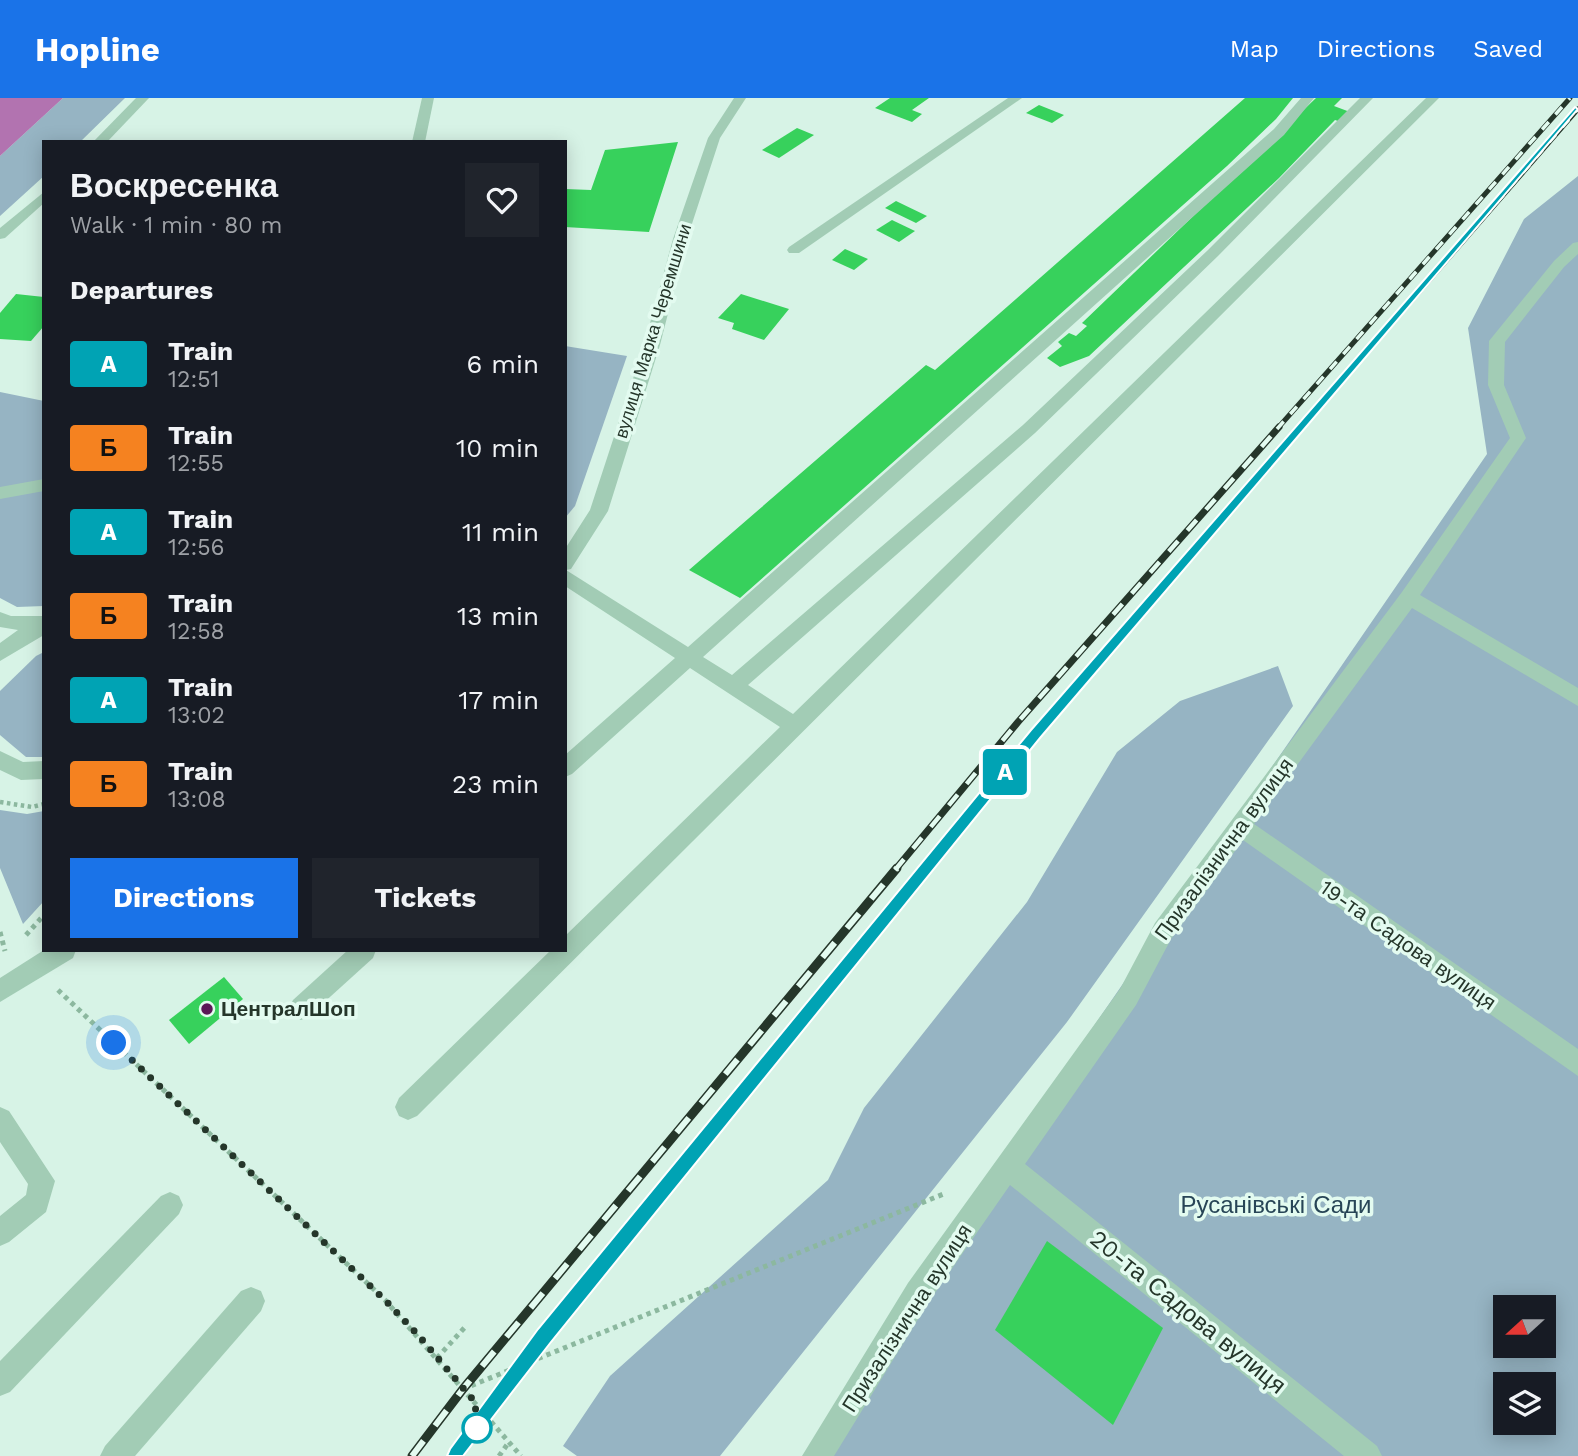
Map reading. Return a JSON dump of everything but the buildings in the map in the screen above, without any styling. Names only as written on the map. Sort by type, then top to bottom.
[{"type":"street","points":[[101,140],[143,98]]},
{"type":"street","points":[[418,140],[428,98]]},
{"type":"street","name":"вулиця Марка Черемшини","points":[[567,561],[598,511],[652,345],[680,239],[713,138],[740,98]]},
{"type":"street","points":[[794,250],[1016,98]]},
{"type":"street","points":[[567,766],[1279,132],[1308,98]]},
{"type":"street","points":[[733,686],[1029,429],[1213,253],[1367,98]]},
{"type":"street","points":[[567,950],[1433,98]]},
{"type":"street","points":[[0,235],[42,198]]},
{"type":"street","name":"Призалізнична вулиця","points":[[817,1456],[919,1293],[1128,997],[1163,931],[1409,597],[1518,438],[1496,385],[1497,341],[1568,268],[1578,246]]},
{"type":"street","points":[[0,494],[42,485]]},
{"type":"street","points":[[567,578],[795,726]]},
{"type":"street","points":[[1409,597],[1578,698]]},
{"type":"street","points":[[0,619],[10,623],[42,625]]},
{"type":"street","points":[[0,653],[42,626]]},
{"type":"street","points":[[0,760],[21,771],[42,770]]},
{"type":"street","name":"19-та Садова вулиця","points":[[1239,825],[1578,1064]]},
{"type":"street","points":[[0,991],[62,952]]},
{"type":"street","points":[[301,1008],[363,952]]},
{"type":"street","points":[[408,1107],[565,952]]},
{"type":"street","points":[[0,1120],[42,1181],[37,1203],[0,1233]]},
{"type":"street","name":"20-та Садова вулиця","points":[[1009,1168],[1367,1456]]},
{"type":"street","points":[[0,1382],[170,1205]]},
{"type":"street","points":[[115,1456],[251,1301]]},
{"type":"path","points":[[0,802],[32,807],[42,804]]},
{"type":"path","points":[[36,969],[385,1300],[521,1456]]},
{"type":"path","points":[[463,1389],[958,1188]]},
{"type":"path","points":[[438,1358],[466,1326]]},
{"type":"path","points":[[499,1456],[509,1443]]},
{"type":"green space","points":[[63,98],[125,98],[82,140],[42,140],[42,178],[0,216],[0,156]]},
{"type":"green space","name":"Русанівські Сади","points":[[1578,176],[1578,1456],[821,1456],[1063,1071],[1487,454],[1468,328],[1524,219]]},
{"type":"green space","points":[[567,346],[627,356],[575,506],[567,516]]},
{"type":"green space","points":[[0,392],[42,401],[42,606],[17,607],[0,598]]},
{"type":"green space","points":[[42,653],[42,757],[26,757],[0,735],[0,691]]},
{"type":"green space","points":[[1278,666],[1293,706],[1067,1022],[720,1456],[577,1456],[563,1446],[610,1376],[828,1180],[864,1108],[1027,902],[1117,752],[1180,701]]},
{"type":"green space","points":[[0,810],[27,814],[42,811],[42,903],[23,924],[0,868]]},
{"type":"shaded area","points":[[0,98],[63,98],[0,156]]},
{"type":"railway","points":[[1277,429],[1570,98]]},
{"type":"railway","points":[[1300,429],[1578,109]]},
{"type":"railway","points":[[895,870],[1018,722],[1279,427]]},
{"type":"railway","points":[[925,870],[1036,734],[1302,427]]},
{"type":"railway","points":[[412,1456],[463,1389],[897,868]]},
{"type":"railway","points":[[457,1456],[545,1335],[927,868]]},
{"type":"train","name":"A","points":[[457,1456],[544,1335],[1036,734],[1578,109]]},
{"type":"place","name":"ЦентралШоп","points":[[207,1009]]},
{"type":"route","points":[[114,1043],[385,1300],[419,1336],[475,1402],[477,1428]]}]
